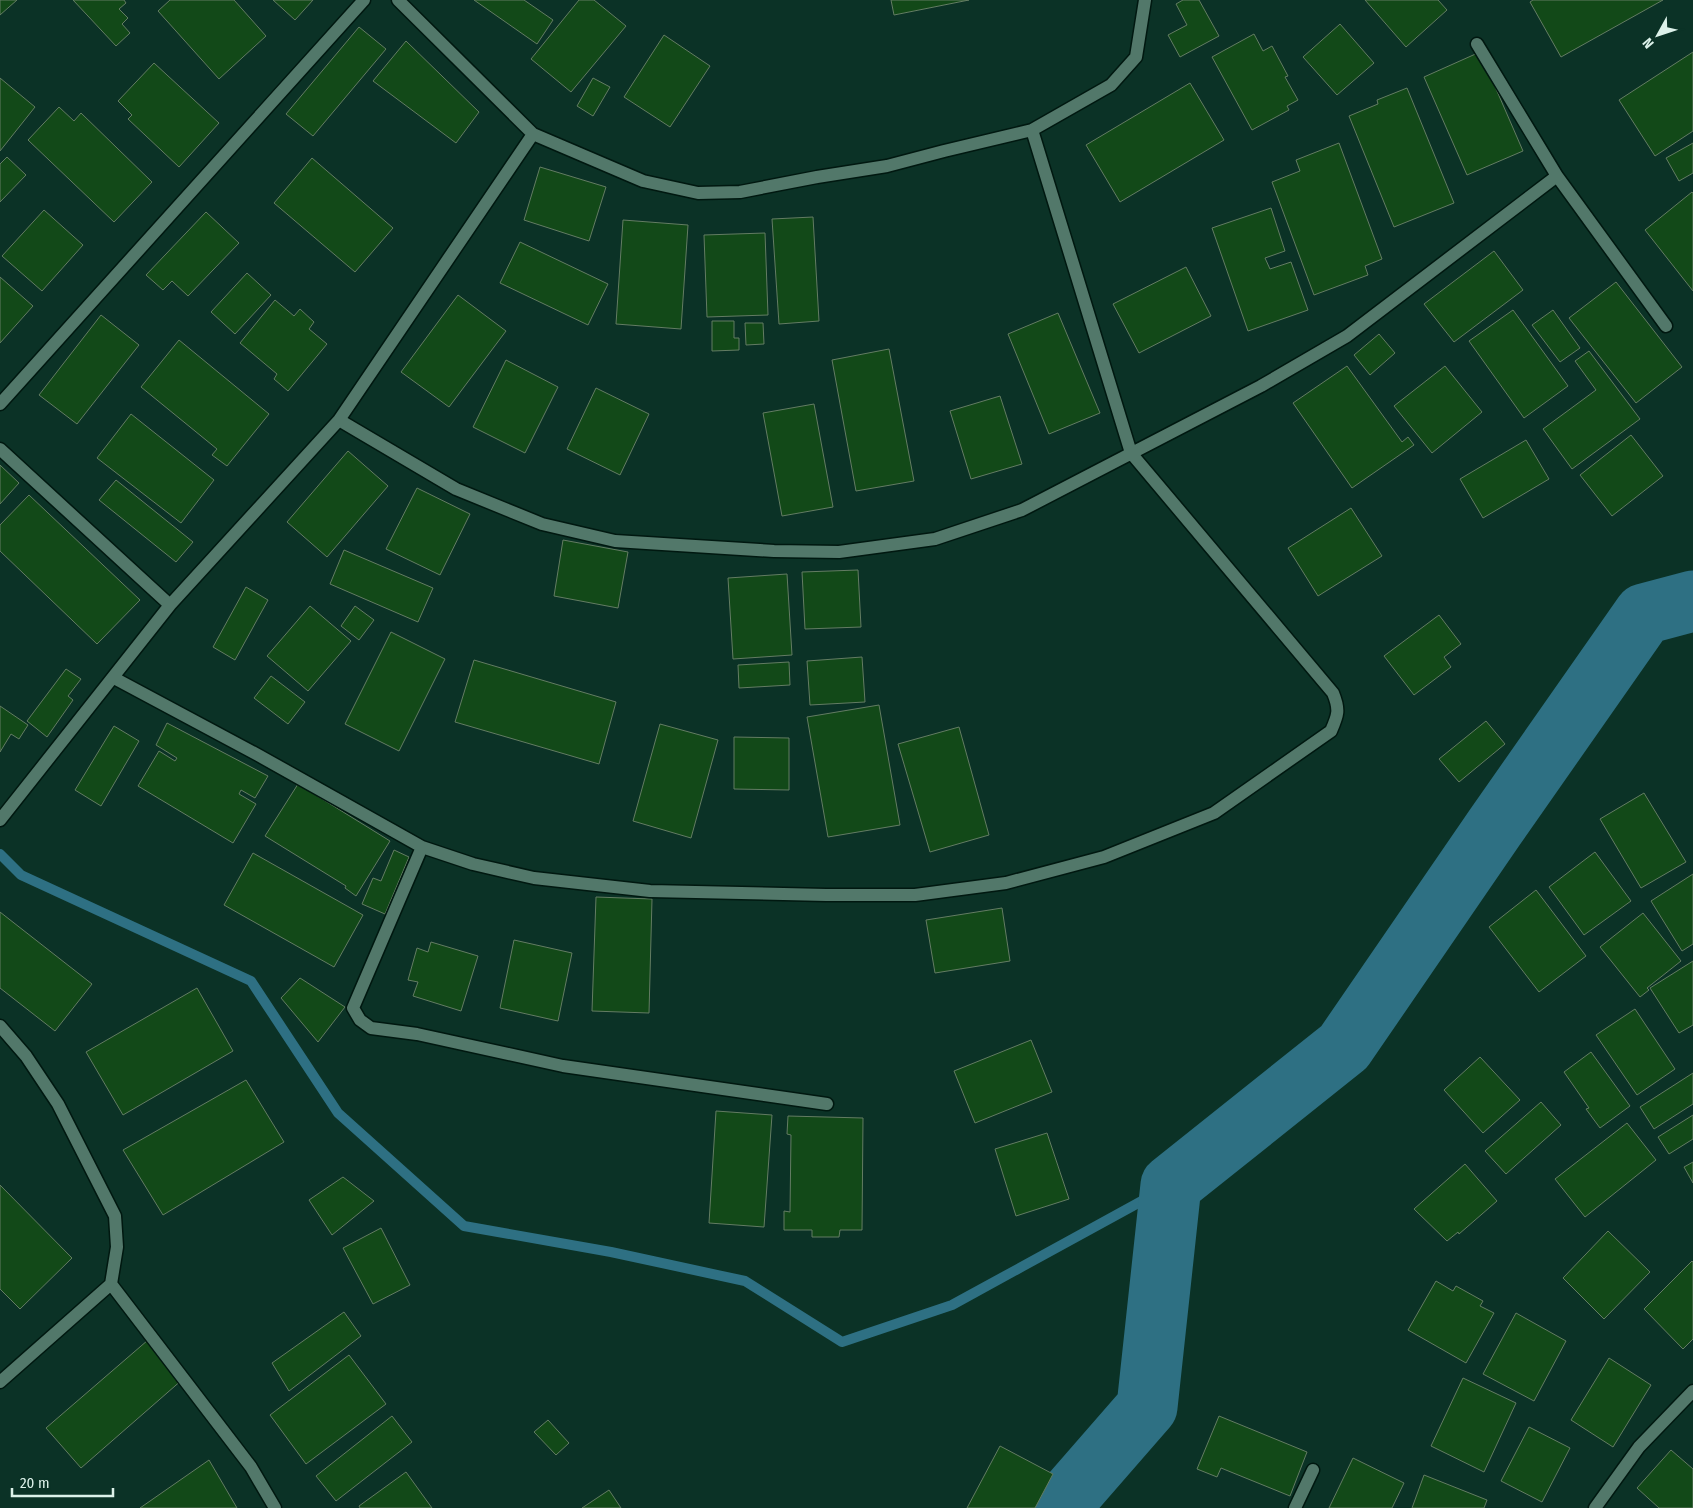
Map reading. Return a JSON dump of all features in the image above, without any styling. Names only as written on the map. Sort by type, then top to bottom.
[{"type":"street","points":[[0,404],[364,0]]},
{"type":"street","points":[[398,0],[533,134],[643,182],[698,193],[740,192],[887,166],[1032,130],[1111,85],[1136,57],[1146,0]]},
{"type":"street","points":[[1477,44],[1557,176],[1666,326]]},
{"type":"street","points":[[114,678],[258,755],[422,847],[473,864],[534,878],[650,890],[826,895],[915,895],[1006,883],[1104,857],[1214,813],[1331,731],[1338,714],[1338,704],[1333,693],[1131,453],[1032,130]]},
{"type":"street","points":[[0,820],[170,606],[339,420],[533,134]]},
{"type":"street","points":[[339,420],[456,489],[542,524],[615,541],[765,550],[838,552],[934,539],[1022,510],[1261,386],[1347,336],[1557,176]]},
{"type":"street","points":[[0,449],[170,606]]},
{"type":"street","points":[[422,847],[354,1008],[360,1020],[371,1028],[417,1034],[563,1066],[827,1104]]},
{"type":"street","points":[[0,1026],[26,1056],[58,1104],[115,1216],[117,1247],[111,1284],[0,1382]]},
{"type":"street","points":[[111,1284],[251,1467],[275,1508]]},
{"type":"street","points":[[1595,1508],[1639,1447],[1693,1391]]},
{"type":"street","points":[[1295,1508],[1312,1470]]},
{"type":"building","points":[[0,0],[17,0],[0,15]]},
{"type":"building","points":[[73,0],[124,0],[126,3],[119,9],[128,18],[122,24],[130,33],[116,46]]},
{"type":"building","points":[[170,0],[234,0],[266,36],[219,79],[158,11]]},
{"type":"building","points":[[273,0],[313,0],[295,20]]},
{"type":"building","points":[[474,0],[524,0],[553,20],[537,44]]},
{"type":"building","points":[[579,0],[594,0],[626,26],[571,92],[531,59]]},
{"type":"building","points":[[891,0],[969,0],[894,15]]},
{"type":"building","points":[[1183,0],[1199,0],[1219,36],[1180,57],[1168,35],[1187,25],[1176,4]]},
{"type":"building","points":[[1365,0],[1438,0],[1447,10],[1406,47]]},
{"type":"building","points":[[1533,0],[1663,0],[1561,57],[1530,2]]},
{"type":"building","points":[[1340,24],[1374,63],[1337,95],[1303,57]]},
{"type":"building","points":[[359,27],[386,49],[313,136],[286,114]]},
{"type":"building","points":[[1254,34],[1263,51],[1272,46],[1288,76],[1285,77],[1298,100],[1287,106],[1289,110],[1252,130],[1212,57]]},
{"type":"building","points":[[664,35],[710,66],[670,127],[624,97]]},
{"type":"building","points":[[406,41],[479,112],[456,143],[373,81]]},
{"type":"building","points":[[1480,52],[1523,151],[1467,175],[1424,77]]},
{"type":"building","points":[[1693,52],[1693,131],[1655,156],[1619,100]]},
{"type":"building","points":[[154,63],[219,123],[179,167],[128,119],[132,115],[118,101]]},
{"type":"building","points":[[0,78],[35,107],[0,151]]},
{"type":"building","points":[[593,78],[610,87],[593,116],[577,106]]},
{"type":"building","points":[[1190,83],[1224,140],[1120,202],[1086,145]]},
{"type":"building","points":[[1407,88],[1454,203],[1394,227],[1349,116],[1378,104],[1377,100]]},
{"type":"building","points":[[59,107],[74,121],[81,113],[152,182],[114,222],[28,140]]},
{"type":"building","points":[[1339,143],[1382,259],[1365,266],[1368,275],[1314,295],[1272,182],[1300,171],[1296,160]]},
{"type":"building","points":[[1693,143],[1693,173],[1679,181],[1666,158]]},
{"type":"building","points":[[7,157],[26,175],[0,202],[0,164]]},
{"type":"building","points":[[312,158],[393,228],[355,272],[274,203]]},
{"type":"building","points":[[540,167],[606,187],[589,241],[524,220]]},
{"type":"building","points":[[1693,193],[1693,291],[1645,230]]},
{"type":"building","points":[[1271,208],[1285,251],[1265,258],[1270,269],[1291,262],[1308,310],[1248,331],[1212,228]]},
{"type":"building","points":[[44,210],[83,245],[42,291],[2,256]]},
{"type":"building","points":[[206,212],[239,243],[188,296],[172,281],[163,290],[146,275]]},
{"type":"building","points":[[813,217],[819,321],[779,324],[772,219]]},
{"type":"building","points":[[623,220],[688,225],[681,329],[616,324]]},
{"type":"building","points":[[765,233],[768,315],[707,317],[704,235]]},
{"type":"building","points":[[520,242],[608,284],[588,325],[500,283]]},
{"type":"building","points":[[1494,251],[1523,290],[1454,342],[1424,304]]},
{"type":"building","points":[[1186,267],[1211,316],[1139,353],[1113,304]]},
{"type":"building","points":[[247,273],[271,295],[235,334],[211,312]]},
{"type":"building","points":[[0,277],[33,306],[0,343]]},
{"type":"building","points":[[1616,282],[1682,367],[1636,403],[1569,318]]},
{"type":"building","points":[[458,295],[506,331],[449,407],[401,372]]},
{"type":"building","points":[[275,300],[294,316],[300,309],[314,322],[309,329],[327,344],[288,391],[274,379],[277,374],[240,343]]},
{"type":"building","points":[[1513,310],[1568,386],[1524,418],[1469,341]]},
{"type":"building","points":[[1553,310],[1580,348],[1560,362],[1532,325]]},
{"type":"building","points":[[1058,313],[1100,413],[1049,434],[1008,334]]},
{"type":"building","points":[[101,315],[139,345],[77,424],[39,395]]},
{"type":"building","points":[[712,321],[734,321],[734,338],[739,338],[739,350],[712,351]]},
{"type":"building","points":[[745,323],[763,323],[764,344],[746,345]]},
{"type":"building","points":[[1379,334],[1395,353],[1370,375],[1354,355]]},
{"type":"building","points":[[179,340],[269,414],[227,466],[212,455],[217,449],[141,387]]},
{"type":"building","points":[[889,349],[914,481],[856,491],[832,360]]},
{"type":"building","points":[[1589,351],[1640,419],[1572,469],[1543,429],[1596,390],[1575,361]]},
{"type":"building","points":[[506,360],[558,387],[525,453],[473,427]]},
{"type":"building","points":[[1347,366],[1402,442],[1408,437],[1414,445],[1352,488],[1293,403]]},
{"type":"building","points":[[1445,366],[1482,412],[1432,453],[1394,406]]},
{"type":"building","points":[[596,388],[649,414],[620,475],[567,449]]},
{"type":"building","points":[[1000,396],[1022,464],[971,479],[950,411]]},
{"type":"building","points":[[814,404],[833,507],[782,516],[763,413]]},
{"type":"building","points":[[131,414],[214,480],[181,523],[97,458]]},
{"type":"building","points":[[1631,435],[1663,476],[1612,516],[1580,475]]},
{"type":"building","points":[[1526,440],[1549,479],[1483,518],[1460,479]]},
{"type":"building","points":[[348,451],[388,486],[327,557],[287,522]]},
{"type":"building","points":[[0,465],[19,483],[0,504]]},
{"type":"building","points":[[116,480],[193,542],[176,562],[99,500]]},
{"type":"building","points":[[417,488],[470,514],[440,575],[386,549]]},
{"type":"building","points":[[29,495],[140,600],[97,644],[0,551],[0,525]]},
{"type":"building","points":[[1351,508],[1382,556],[1318,596],[1288,548]]},
{"type":"building","points":[[563,540],[628,552],[618,608],[554,596]]},
{"type":"building","points":[[344,550],[433,588],[418,622],[330,584]]},
{"type":"building","points":[[858,570],[861,627],[805,629],[802,572]]},
{"type":"building","points":[[787,574],[792,655],[733,659],[728,578]]},
{"type":"building","points":[[246,587],[268,600],[235,660],[213,647]]},
{"type":"building","points":[[310,606],[351,641],[308,691],[267,656]]},
{"type":"building","points":[[355,606],[374,620],[359,640],[341,626]]},
{"type":"building","points":[[1439,615],[1461,644],[1444,657],[1451,667],[1414,695],[1384,656]]},
{"type":"building","points":[[391,632],[445,659],[399,751],[345,724]]},
{"type":"building","points":[[862,657],[865,702],[810,705],[807,661]]},
{"type":"building","points":[[474,660],[616,702],[599,764],[455,722]]},
{"type":"building","points":[[789,662],[790,685],[739,688],[738,665]]},
{"type":"building","points":[[66,669],[81,679],[68,696],[73,700],[47,737],[27,721]]},
{"type":"building","points":[[271,676],[305,702],[288,724],[254,698]]},
{"type":"building","points":[[879,705],[900,825],[828,837],[807,717]]},
{"type":"building","points":[[0,706],[28,725],[19,739],[11,734],[0,752]]},
{"type":"building","points":[[1486,721],[1505,744],[1459,782],[1439,759]]},
{"type":"building","points":[[167,723],[268,776],[255,798],[241,790],[239,794],[256,804],[233,843],[138,786],[159,751],[175,761],[177,758],[156,745]]},
{"type":"building","points":[[660,724],[718,740],[691,838],[633,821]]},
{"type":"building","points":[[114,726],[139,741],[101,806],[75,790]]},
{"type":"building","points":[[959,727],[989,835],[930,852],[898,744]]},
{"type":"building","points":[[734,737],[789,738],[789,790],[734,789]]},
{"type":"building","points":[[298,784],[390,841],[356,896],[345,888],[346,886],[265,836]]},
{"type":"building","points":[[1644,793],[1686,862],[1641,888],[1600,819]]},
{"type":"building","points":[[394,850],[409,857],[385,914],[362,904],[373,878],[381,881]]},
{"type":"building","points":[[1595,852],[1631,901],[1584,935],[1549,887]]},
{"type":"building","points":[[253,853],[363,915],[334,967],[224,905]]},
{"type":"building","points":[[1693,874],[1693,944],[1682,951],[1651,901]]},
{"type":"building","points":[[1536,890],[1586,956],[1539,992],[1489,927]]},
{"type":"building","points":[[596,897],[652,899],[649,1013],[592,1011]]},
{"type":"building","points":[[1002,908],[1010,961],[935,973],[926,920]]},
{"type":"building","points":[[0,912],[92,984],[55,1031],[0,988]]},
{"type":"building","points":[[1643,913],[1681,961],[1647,988],[1649,990],[1640,997],[1600,947]]},
{"type":"building","points":[[514,940],[572,953],[558,1021],[500,1008]]},
{"type":"building","points":[[431,942],[478,956],[461,1011],[413,996],[418,982],[408,980],[417,948],[428,952]]},
{"type":"building","points":[[1693,961],[1693,1025],[1679,1033],[1650,988]]},
{"type":"building","points":[[300,978],[345,1007],[318,1042],[281,998]]},
{"type":"building","points":[[197,988],[233,1051],[123,1115],[86,1052]]},
{"type":"building","points":[[1635,1009],[1675,1069],[1637,1095],[1596,1035]]},
{"type":"building","points":[[1031,1040],[1052,1092],[975,1123],[954,1071]]},
{"type":"building","points":[[1591,1052],[1630,1106],[1600,1128],[1586,1109],[1589,1108],[1564,1072]]},
{"type":"building","points":[[1480,1057],[1520,1100],[1483,1133],[1444,1090]]},
{"type":"building","points":[[1693,1073],[1693,1104],[1654,1129],[1640,1107]]},
{"type":"building","points":[[246,1080],[284,1142],[163,1215],[123,1150]]},
{"type":"building","points":[[1541,1102],[1561,1125],[1506,1174],[1485,1151]]},
{"type":"building","points":[[716,1111],[772,1115],[764,1227],[709,1223]]},
{"type":"building","points":[[1693,1115],[1693,1139],[1669,1154],[1658,1137]]},
{"type":"building","points":[[788,1116],[863,1118],[862,1230],[840,1230],[839,1237],[812,1237],[812,1230],[784,1230],[784,1211],[790,1212],[791,1135],[787,1134]]},
{"type":"building","points":[[1627,1123],[1656,1160],[1585,1217],[1555,1179]]},
{"type":"building","points":[[1047,1133],[1069,1199],[1016,1216],[995,1149]]},
{"type":"building","points":[[1693,1162],[1693,1183],[1684,1167]]},
{"type":"building","points":[[1465,1164],[1497,1201],[1459,1234],[1458,1232],[1447,1241],[1414,1209]]},
{"type":"building","points":[[343,1177],[374,1201],[332,1235],[309,1200]]},
{"type":"building","points":[[0,1185],[72,1258],[20,1309],[0,1289]]},
{"type":"building","points":[[381,1228],[410,1285],[373,1304],[343,1248]]},
{"type":"building","points":[[1608,1231],[1650,1272],[1604,1319],[1563,1278]]},
{"type":"building","points":[[1692,1261],[1693,1339],[1683,1349],[1644,1309]]},
{"type":"building","points":[[1436,1281],[1453,1291],[1456,1286],[1483,1301],[1480,1306],[1494,1313],[1466,1363],[1408,1330]]},
{"type":"building","points":[[344,1312],[361,1336],[289,1391],[272,1363]]},
{"type":"building","points":[[1516,1313],[1566,1341],[1534,1401],[1483,1374]]},
{"type":"building","points":[[148,1340],[183,1379],[81,1468],[46,1428]]},
{"type":"building","points":[[349,1355],[386,1404],[306,1464],[270,1415]]},
{"type":"building","points":[[1609,1358],[1651,1385],[1613,1447],[1571,1420]]},
{"type":"building","points":[[1463,1378],[1516,1403],[1484,1472],[1431,1446]]},
{"type":"building","points":[[392,1416],[412,1442],[336,1501],[316,1476]]},
{"type":"building","points":[[1219,1416],[1307,1452],[1290,1496],[1221,1468],[1217,1477],[1197,1469]]},
{"type":"building","points":[[548,1420],[569,1443],[556,1455],[534,1432]]},
{"type":"building","points":[[1529,1427],[1570,1448],[1542,1502],[1501,1481]]},
{"type":"building","points":[[1000,1446],[1053,1474],[1035,1508],[967,1508]]},
{"type":"building","points":[[1671,1450],[1693,1469],[1693,1508],[1659,1508],[1637,1488]]},
{"type":"building","points":[[1353,1458],[1404,1483],[1392,1508],[1329,1508]]},
{"type":"building","points":[[209,1460],[237,1508],[140,1508]]},
{"type":"building","points":[[406,1472],[432,1508],[360,1508],[359,1506]]},
{"type":"building","points":[[1424,1475],[1487,1500],[1484,1508],[1412,1508]]},
{"type":"building","points":[[609,1490],[621,1508],[582,1508]]},
{"type":"waterway","points":[[1059,1508],[1147,1407],[1171,1185],[1344,1047],[1644,614],[1693,601]]},
{"type":"waterway","points":[[0,854],[21,875],[251,981],[338,1113],[464,1226],[611,1252],[745,1281],[842,1342],[952,1305],[1171,1185]]}]
